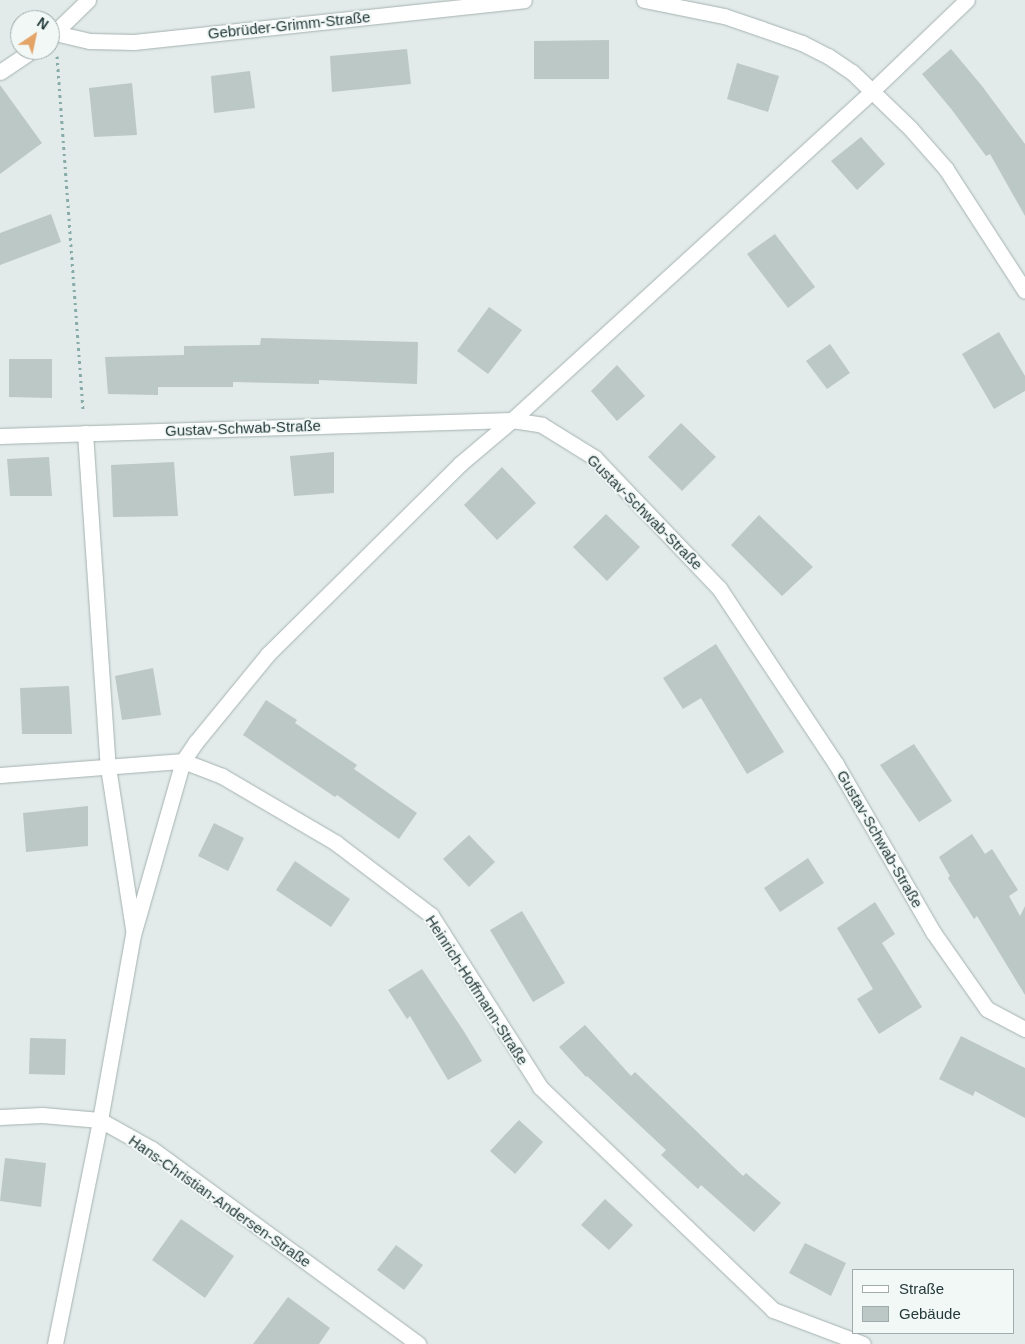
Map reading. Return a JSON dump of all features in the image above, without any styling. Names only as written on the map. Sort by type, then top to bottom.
[{"type":"street","points":[[60,28],[88,0]]},
{"type":"street","name":"Gebrüder-Grimm-Straße","points":[[60,36],[90,41],[134,42],[524,0]]},
{"type":"street","points":[[644,0],[724,16],[802,43],[836,61],[873,90],[946,169],[1025,291]]},
{"type":"street","points":[[55,1344],[100,1120],[133,935],[183,761],[196,742],[268,654],[460,464],[512,420],[873,90],[967,0]]},
{"type":"street","points":[[0,72],[18,60]]},
{"type":"street","name":"Gustav-Schwab-Straße","points":[[0,436],[512,420],[542,425],[595,458],[720,588],[836,764],[934,932],[988,1009],[1025,1029]]},
{"type":"street","points":[[84,433],[108,767],[133,935]]},
{"type":"street","name":"Heinrich-Hoffmann-Straße","points":[[0,775],[183,761],[222,776],[336,843],[431,915],[540,1087],[774,1310],[863,1344]]},
{"type":"street","name":"Hans-Christian-Andersen-Straße","points":[[0,1117],[42,1115],[100,1120],[152,1149],[418,1344]]},
{"type":"path","points":[[55,60],[84,433]]},
{"type":"building","points":[[609,40],[609,79],[534,79],[534,41]]},
{"type":"building","points":[[407,49],[411,84],[332,92],[330,56]]},
{"type":"building","points":[[951,49],[982,86],[1025,144],[1025,216],[990,154],[986,156],[922,74]]},
{"type":"building","points":[[737,63],[779,76],[768,112],[727,99]]},
{"type":"building","points":[[250,71],[255,108],[214,113],[211,76]]},
{"type":"building","points":[[132,83],[137,135],[94,137],[89,88]]},
{"type":"building","points":[[0,85],[42,143],[0,174]]},
{"type":"building","points":[[861,137],[885,164],[857,190],[831,161]]},
{"type":"building","points":[[51,214],[61,242],[0,265],[0,233]]},
{"type":"building","points":[[775,234],[815,287],[788,308],[747,254]]},
{"type":"building","points":[[489,307],[522,330],[488,374],[457,351]]},
{"type":"building","points":[[999,332],[1025,376],[1025,391],[994,409],[962,354]]},
{"type":"building","points":[[261,338],[418,342],[417,384],[319,380],[319,384],[233,382],[233,387],[158,387],[158,395],[108,394],[105,357],[184,355],[184,346],[260,345]]},
{"type":"building","points":[[830,344],[850,373],[827,389],[806,361]]},
{"type":"building","points":[[9,359],[52,359],[52,398],[9,397]]},
{"type":"building","points":[[617,365],[645,396],[617,421],[591,391]]},
{"type":"building","points":[[681,423],[716,457],[682,491],[648,457]]},
{"type":"building","points":[[334,452],[334,493],[294,496],[290,456]]},
{"type":"building","points":[[49,457],[52,496],[10,496],[7,459]]},
{"type":"building","points":[[174,462],[178,516],[113,517],[111,465]]},
{"type":"building","points":[[502,467],[536,503],[497,540],[464,505]]},
{"type":"building","points":[[606,514],[640,547],[607,581],[573,547]]},
{"type":"building","points":[[759,515],[813,567],[782,596],[731,545]]},
{"type":"building","points":[[716,644],[784,752],[747,774],[701,698],[683,709],[663,678]]},
{"type":"building","points":[[153,668],[161,715],[122,720],[115,676]]},
{"type":"building","points":[[69,686],[72,734],[22,734],[20,688]]},
{"type":"building","points":[[266,700],[297,720],[295,723],[357,765],[354,769],[417,813],[399,839],[337,795],[335,797],[243,735]]},
{"type":"building","points":[[914,744],[952,801],[919,822],[880,765]]},
{"type":"building","points":[[88,806],[88,846],[26,852],[23,813]]},
{"type":"building","points":[[214,823],[244,838],[228,871],[198,856]]},
{"type":"building","points":[[972,834],[985,854],[992,849],[1018,890],[1009,896],[1020,916],[1025,906],[1025,995],[977,916],[974,919],[948,878],[950,876],[939,857]]},
{"type":"building","points":[[469,835],[495,862],[469,887],[443,859]]},
{"type":"building","points":[[808,858],[824,883],[780,912],[764,888]]},
{"type":"building","points":[[295,861],[350,899],[331,927],[276,890]]},
{"type":"building","points":[[875,902],[895,934],[882,943],[922,1007],[879,1034],[857,999],[873,989],[837,928]]},
{"type":"building","points":[[522,911],[565,983],[533,1002],[490,930]]},
{"type":"building","points":[[422,969],[482,1061],[448,1080],[410,1016],[407,1019],[388,990]]},
{"type":"building","points":[[585,1025],[631,1076],[635,1072],[743,1176],[746,1173],[781,1203],[754,1232],[701,1185],[698,1189],[661,1155],[666,1150],[586,1077],[559,1047]]},
{"type":"building","points":[[961,1036],[1025,1068],[1025,1118],[975,1091],[973,1096],[939,1079]]},
{"type":"building","points":[[30,1038],[66,1039],[65,1075],[29,1074]]},
{"type":"building","points":[[519,1120],[543,1142],[515,1174],[490,1151]]},
{"type":"building","points":[[5,1158],[46,1163],[41,1207],[0,1201]]},
{"type":"building","points":[[605,1199],[633,1225],[609,1250],[581,1225]]},
{"type":"building","points":[[181,1219],[234,1256],[205,1298],[152,1260]]},
{"type":"building","points":[[805,1243],[846,1263],[831,1296],[789,1273]]},
{"type":"building","points":[[396,1245],[423,1265],[404,1290],[377,1270]]},
{"type":"building","points":[[288,1297],[330,1328],[319,1344],[253,1344]]}]
